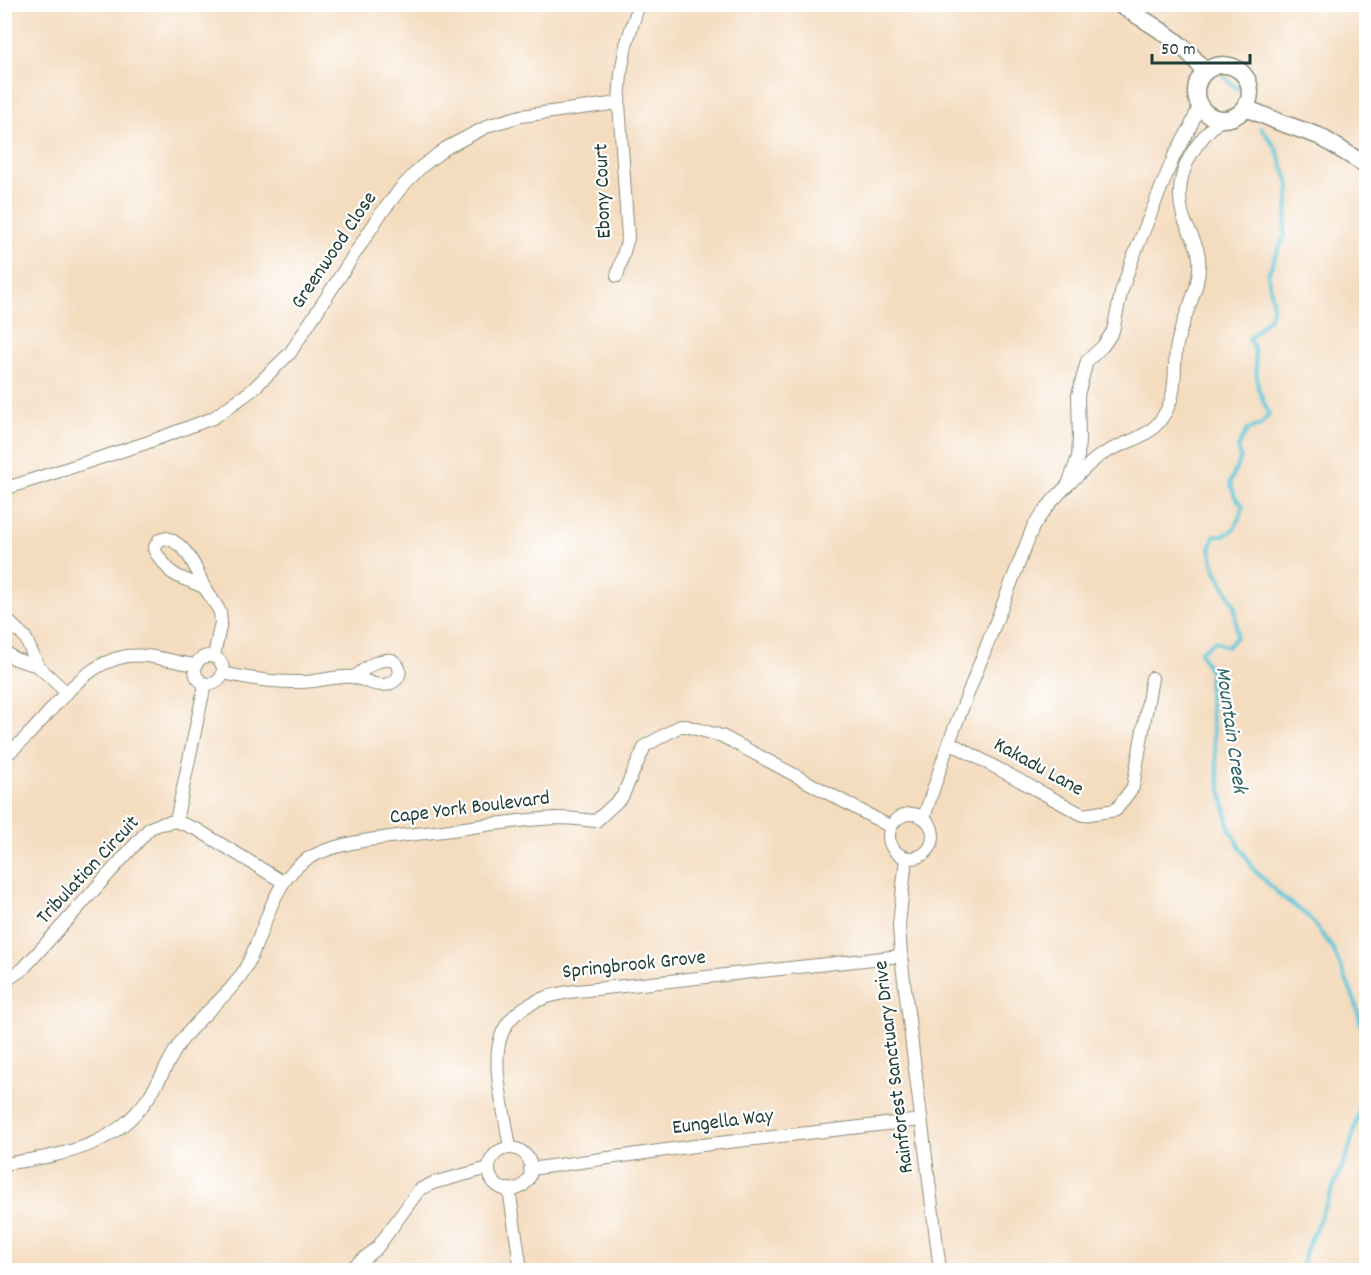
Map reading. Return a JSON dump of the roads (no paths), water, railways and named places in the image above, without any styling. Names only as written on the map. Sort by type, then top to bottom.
[{"type":"street","points":[[619,103],[626,45],[639,4]]},
{"type":"street","points":[[1119,4],[1169,37],[1198,62],[1204,72]]},
{"type":"street","points":[[1220,65],[1237,68],[1249,82],[1251,91],[1246,108],[1235,117],[1220,120],[1212,118],[1199,106],[1196,88],[1204,72],[1211,67],[1220,65]]},
{"type":"street","name":"Ebony Court","points":[[617,276],[628,238],[619,103]]},
{"type":"street","name":"Greenwood Close","points":[[4,489],[213,418],[251,391],[290,353],[380,215],[401,188],[446,148],[490,125],[521,116],[619,103]]},
{"type":"street","points":[[1069,482],[1078,457],[1078,395],[1087,361],[1103,346],[1113,331],[1121,293],[1132,260],[1174,156],[1199,106]]},
{"type":"street","points":[[1246,108],[1319,136],[1366,165]]},
{"type":"street","points":[[924,818],[950,742],[1033,527],[1045,507],[1069,482],[1099,456],[1141,437],[1152,429],[1162,418],[1171,400],[1176,349],[1197,284],[1199,257],[1183,214],[1179,195],[1181,175],[1197,143],[1220,120]]},
{"type":"street","points":[[204,587],[220,612],[219,634],[214,656]]},
{"type":"street","points":[[4,617],[25,637],[38,666],[67,693]]},
{"type":"street","points":[[4,651],[15,658],[38,666]]},
{"type":"street","points":[[4,757],[28,736],[79,680],[95,669],[127,656],[141,656],[195,665]]},
{"type":"street","points":[[214,656],[222,663],[223,673],[215,683],[205,684],[196,676],[195,665],[202,657],[214,656]]},
{"type":"street","points":[[223,673],[259,681],[279,682],[354,677]]},
{"type":"street","name":"Kakadu Lane","points":[[950,742],[1083,815],[1116,810],[1133,787],[1152,678]]},
{"type":"street","points":[[176,821],[205,684]]},
{"type":"street","name":"Cape York Boulevard","points":[[283,882],[300,864],[320,852],[356,842],[528,820],[563,818],[596,821],[622,797],[645,746],[682,725],[722,736],[891,827]]},
{"type":"street","points":[[911,814],[924,818],[932,827],[933,842],[925,854],[906,858],[898,855],[891,846],[889,838],[891,827],[903,815],[911,814]]},
{"type":"street","name":"Tribulation Circuit","points":[[4,982],[23,969],[150,828],[160,824],[176,821],[198,830],[283,882]]},
{"type":"street","name":"Rainforest Sanctuary Drive","points":[[906,858],[899,925],[901,956],[940,1270]]},
{"type":"street","points":[[4,1164],[70,1152],[104,1139],[126,1124],[160,1081],[181,1041],[230,989],[244,970],[283,882]]},
{"type":"street","name":"Springbrook Grove","points":[[510,1148],[497,1065],[497,1049],[500,1035],[507,1022],[528,1004],[547,996],[568,992],[901,956]]},
{"type":"street","name":"Eungella Way","points":[[530,1169],[702,1145],[921,1120]]},
{"type":"street","points":[[510,1148],[523,1153],[530,1169],[524,1184],[509,1189],[495,1183],[489,1174],[489,1168],[495,1154],[510,1148]]},
{"type":"street","points":[[349,1270],[377,1248],[420,1190],[434,1183],[489,1168]]},
{"type":"street","points":[[509,1189],[521,1270]]},
{"type":"waterway","name":"Mountain Creek","points":[[1159,4],[1163,10]]},
{"type":"waterway","name":"Mountain Creek","points":[[1225,78],[1238,89]]},
{"type":"waterway","name":"Mountain Creek","points":[[1261,128],[1276,148],[1290,186],[1284,237],[1268,274],[1273,305],[1270,317],[1249,339],[1254,348],[1258,388],[1269,415],[1259,426],[1248,429],[1238,447],[1241,458],[1230,482],[1235,497],[1243,506],[1235,527],[1227,534],[1215,535],[1210,548],[1215,569],[1235,606],[1237,636],[1227,647],[1215,641],[1200,652],[1210,671],[1209,696],[1218,776],[1230,830],[1254,870],[1281,896],[1309,917],[1333,949],[1355,1001],[1362,1028],[1364,1061],[1359,1113],[1347,1156],[1307,1248],[1300,1270]]}]
